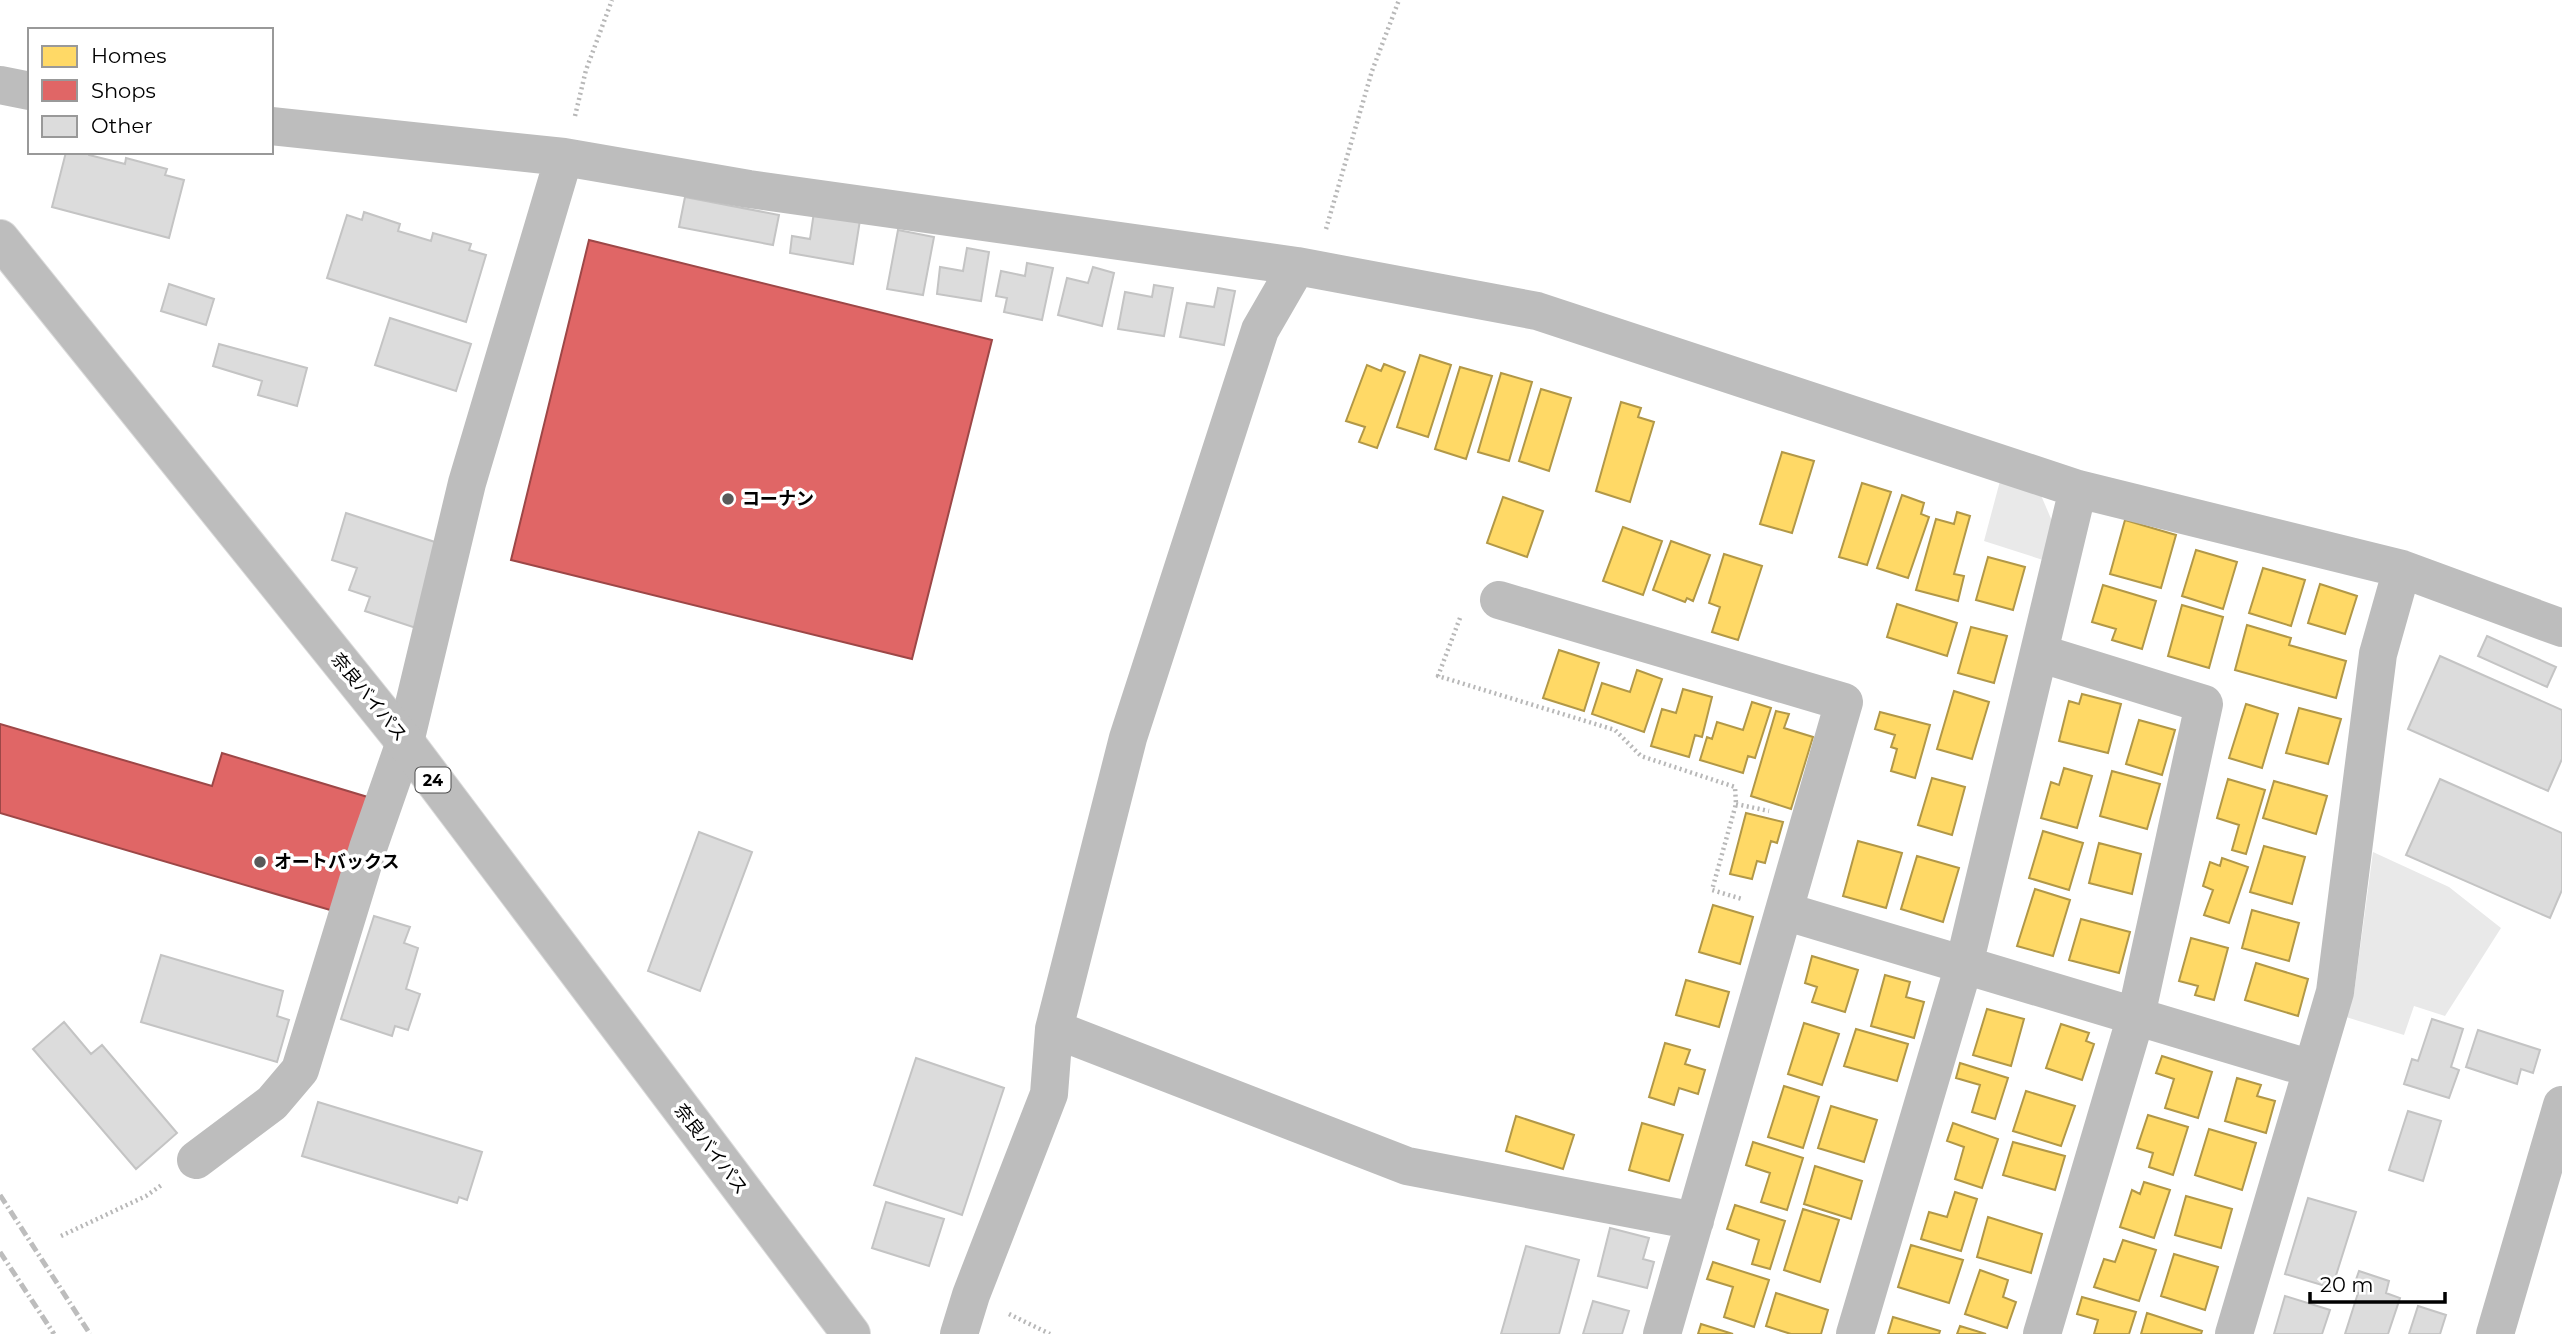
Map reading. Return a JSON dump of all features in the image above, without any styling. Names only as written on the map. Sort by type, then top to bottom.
[{"type":"main road","points":[[0,85],[28,90]]},
{"type":"main road","points":[[273,126],[564,157],[749,189],[1297,266],[1537,311],[2078,489],[2402,569],[2562,628]]},
{"type":"main road","points":[[197,1160],[272,1103],[300,1070],[368,848],[405,742],[467,482],[564,157]]},
{"type":"main road","name":"奈良バイパス","points":[[0,239],[405,742],[851,1334]]},
{"type":"main road","points":[[959,1334],[971,1295],[1048,1094],[1054,1028],[1128,737],[1259,330],[1297,266]]},
{"type":"main road","points":[[1855,1334],[1964,965],[2078,489]]},
{"type":"main road","points":[[2234,1334],[2335,992],[2378,654],[2402,569]]},
{"type":"main road","points":[[1499,600],[1844,702],[1662,1334]]},
{"type":"main road","points":[[2039,653],[2204,704],[2136,1016],[2042,1334]]},
{"type":"main road","points":[[1784,911],[2312,1069]]},
{"type":"main road","points":[[1054,1028],[1407,1166],[1695,1221]]},
{"type":"main road","points":[[2495,1334],[2553,1168],[2562,1105]]},
{"type":"path","points":[[564,157],[586,70],[612,0]]},
{"type":"path","points":[[1297,266],[1321,246],[1372,71],[1399,0]]},
{"type":"path","points":[[1499,600],[1463,610],[1438,676],[1615,730],[1641,756],[1735,787],[1736,804],[1712,890],[1784,911]]},
{"type":"path","points":[[61,1236],[146,1196],[197,1160]]},
{"type":"shaded area","points":[[2000,481],[2040,493],[2052,521],[2043,560],[1984,541]]},
{"type":"shaded area","points":[[2373,852],[2449,887],[2501,928],[2445,1016],[2414,1006],[2404,1035],[2346,1017],[2354,993]]},
{"type":"building: Homes","points":[[1420,355],[1451,365],[1428,437],[1397,427]]},
{"type":"building: Homes","points":[[1384,364],[1405,372],[1377,448],[1359,442],[1365,427],[1346,421],[1367,365],[1381,371]]},
{"type":"building: Homes","points":[[1460,367],[1492,376],[1466,459],[1435,449]]},
{"type":"building: Homes","points":[[1501,373],[1532,382],[1509,461],[1478,452]]},
{"type":"building: Homes","points":[[1541,389],[1571,398],[1549,471],[1519,461]]},
{"type":"building: Homes","points":[[1621,402],[1641,408],[1638,417],[1654,422],[1630,502],[1596,491]]},
{"type":"building: Homes","points":[[1782,452],[1814,461],[1792,533],[1760,524]]},
{"type":"building: Homes","points":[[1862,483],[1891,492],[1867,565],[1839,557]]},
{"type":"building: Homes","points":[[1902,495],[1924,503],[1921,514],[1929,517],[1908,578],[1877,568]]},
{"type":"building: Homes","points":[[1503,497],[1543,511],[1527,557],[1487,543]]},
{"type":"building: Homes","points":[[1957,512],[1970,516],[1954,574],[1964,576],[1958,601],[1916,590],[1936,519],[1954,524]]},
{"type":"building: Homes","points":[[2125,520],[2176,535],[2161,588],[2110,574]]},
{"type":"building: Homes","points":[[1623,527],[1662,541],[1643,595],[1603,581]]},
{"type":"building: Homes","points":[[1671,541],[1710,555],[1693,601],[1687,598],[1685,602],[1653,590]]},
{"type":"building: Homes","points":[[2196,550],[2237,562],[2223,609],[2182,596]]},
{"type":"building: Homes","points":[[1724,554],[1762,566],[1738,640],[1712,632],[1720,607],[1709,603]]},
{"type":"building: Homes","points":[[1988,557],[2025,567],[2013,610],[1976,600]]},
{"type":"building: Homes","points":[[2263,568],[2305,580],[2291,626],[2249,613]]},
{"type":"building: Homes","points":[[2320,584],[2357,596],[2345,634],[2308,623]]},
{"type":"building: Homes","points":[[2103,585],[2156,601],[2142,649],[2112,640],[2116,629],[2092,622]]},
{"type":"building: Homes","points":[[1897,604],[1957,623],[1947,656],[1887,637]]},
{"type":"building: Homes","points":[[2182,605],[2223,617],[2209,668],[2168,656]]},
{"type":"building: Homes","points":[[2247,625],[2291,638],[2289,645],[2346,661],[2336,698],[2235,670]]},
{"type":"building: Homes","points":[[1971,627],[2007,636],[1994,683],[1958,673]]},
{"type":"building: Homes","points":[[1559,650],[1599,663],[1584,711],[1543,698]]},
{"type":"building: Homes","points":[[1637,670],[1662,679],[1644,732],[1592,714],[1602,683],[1630,692]]},
{"type":"building: Homes","points":[[1683,689],[1712,697],[1702,737],[1695,735],[1689,757],[1651,746],[1662,709],[1676,713]]},
{"type":"building: Homes","points":[[1954,691],[1989,702],[1972,759],[1937,749]]},
{"type":"building: Homes","points":[[2082,694],[2121,704],[2108,753],[2059,741],[2069,701],[2079,704]]},
{"type":"building: Homes","points":[[1752,702],[1771,708],[1755,758],[1748,756],[1743,773],[1700,760],[1707,737],[1712,739],[1717,722],[1743,730]]},
{"type":"building: Homes","points":[[2246,704],[2278,714],[2262,768],[2229,758]]},
{"type":"building: Homes","points":[[2299,708],[2341,719],[2328,764],[2286,753]]},
{"type":"building: Homes","points":[[1776,711],[1789,714],[1784,728],[1813,737],[1791,809],[1751,796]]},
{"type":"building: Homes","points":[[1880,712],[1930,725],[1915,778],[1891,771],[1897,749],[1891,747],[1895,735],[1875,729]]},
{"type":"building: Homes","points":[[2139,720],[2175,730],[2162,775],[2126,764]]},
{"type":"building: Homes","points":[[2064,768],[2092,776],[2077,828],[2041,818],[2051,782],[2059,785]]},
{"type":"building: Homes","points":[[2112,771],[2160,784],[2147,829],[2100,816]]},
{"type":"building: Homes","points":[[1932,778],[1965,787],[1952,835],[1918,825]]},
{"type":"building: Homes","points":[[2228,779],[2265,790],[2246,854],[2232,850],[2239,825],[2217,818]]},
{"type":"building: Homes","points":[[2274,781],[2327,796],[2316,834],[2263,818]]},
{"type":"building: Homes","points":[[1746,813],[1783,822],[1777,843],[1771,841],[1765,863],[1757,861],[1752,879],[1730,874]]},
{"type":"building: Homes","points":[[2043,831],[2083,843],[2069,890],[2029,878]]},
{"type":"building: Homes","points":[[1858,841],[1902,853],[1886,908],[1843,896]]},
{"type":"building: Homes","points":[[2099,843],[2141,854],[2132,894],[2089,883]]},
{"type":"building: Homes","points":[[2264,846],[2305,857],[2292,904],[2250,892]]},
{"type":"building: Homes","points":[[1917,856],[1959,868],[1943,922],[1901,909]]},
{"type":"building: Homes","points":[[2222,858],[2248,867],[2229,923],[2204,915],[2213,890],[2203,886],[2210,862],[2220,866]]},
{"type":"building: Homes","points":[[2035,889],[2070,900],[2053,956],[2017,946]]},
{"type":"building: Homes","points":[[1713,905],[1753,917],[1740,964],[1699,952]]},
{"type":"building: Homes","points":[[2252,910],[2299,923],[2289,961],[2242,948]]},
{"type":"building: Homes","points":[[2081,919],[2130,932],[2119,973],[2069,960]]},
{"type":"building: Homes","points":[[2191,938],[2228,948],[2214,1000],[2195,995],[2198,986],[2179,981]]},
{"type":"building: Homes","points":[[1812,956],[1858,970],[1845,1012],[1812,1002],[1817,987],[1805,983]]},
{"type":"building: Homes","points":[[2256,963],[2308,979],[2298,1016],[2245,1000]]},
{"type":"building: Homes","points":[[1885,975],[1910,982],[1906,997],[1924,1002],[1914,1038],[1871,1026]]},
{"type":"building: Homes","points":[[1686,980],[1729,992],[1719,1027],[1676,1015]]},
{"type":"building: Homes","points":[[1987,1009],[2024,1019],[2011,1066],[1973,1055]]},
{"type":"building: Homes","points":[[1804,1023],[1839,1034],[1822,1085],[1788,1074]]},
{"type":"building: Homes","points":[[2061,1024],[2089,1033],[2086,1041],[2094,1044],[2082,1080],[2046,1068]]},
{"type":"building: Homes","points":[[1856,1029],[1908,1044],[1897,1081],[1844,1066]]},
{"type":"building: Homes","points":[[1665,1043],[1690,1050],[1685,1064],[1705,1070],[1698,1094],[1679,1088],[1674,1105],[1649,1097]]},
{"type":"building: Homes","points":[[2162,1056],[2212,1072],[2198,1118],[2165,1108],[2174,1079],[2156,1073]]},
{"type":"building: Homes","points":[[1960,1063],[2008,1078],[1995,1119],[1972,1112],[1980,1085],[1956,1078]]},
{"type":"building: Homes","points":[[2237,1078],[2261,1085],[2257,1096],[2275,1101],[2266,1133],[2225,1121]]},
{"type":"building: Homes","points":[[1784,1086],[1819,1097],[1803,1148],[1768,1137]]},
{"type":"building: Homes","points":[[2026,1091],[2075,1106],[2061,1146],[2013,1131]]},
{"type":"building: Homes","points":[[1831,1106],[1877,1120],[1864,1162],[1818,1148]]},
{"type":"building: Homes","points":[[2148,1115],[2188,1127],[2173,1175],[2149,1167],[2153,1153],[2137,1148]]},
{"type":"building: Homes","points":[[1516,1116],[1574,1135],[1563,1169],[1506,1151]]},
{"type":"building: Homes","points":[[1642,1123],[1683,1135],[1669,1181],[1629,1170]]},
{"type":"building: Homes","points":[[1953,1123],[1998,1139],[1982,1188],[1955,1179],[1964,1147],[1947,1141]]},
{"type":"building: Homes","points":[[2209,1129],[2256,1143],[2242,1190],[2195,1175]]},
{"type":"building: Homes","points":[[1753,1142],[1803,1158],[1787,1210],[1761,1202],[1770,1173],[1746,1165]]},
{"type":"building: Homes","points":[[2013,1142],[2065,1156],[2055,1190],[2003,1175]]},
{"type":"building: Homes","points":[[1815,1166],[1862,1181],[1851,1219],[1804,1204]]},
{"type":"building: Homes","points":[[2144,1182],[2170,1190],[2154,1238],[2120,1227],[2132,1190],[2140,1194]]},
{"type":"building: Homes","points":[[1955,1192],[1977,1199],[1961,1251],[1921,1239],[1929,1212],[1947,1217]]},
{"type":"building: Homes","points":[[2186,1196],[2232,1209],[2221,1248],[2175,1235]]},
{"type":"building: Homes","points":[[1735,1205],[1785,1221],[1770,1269],[1752,1264],[1759,1240],[1727,1229]]},
{"type":"building: Homes","points":[[1803,1209],[1839,1220],[1820,1282],[1784,1270]]},
{"type":"building: Homes","points":[[1988,1217],[2042,1234],[2031,1273],[1977,1257]]},
{"type":"building: Homes","points":[[2123,1240],[2156,1250],[2139,1301],[2094,1287],[2104,1259],[2115,1262]]},
{"type":"building: Homes","points":[[1911,1245],[1963,1260],[1949,1303],[1898,1287]]},
{"type":"building: Homes","points":[[2174,1254],[2218,1267],[2205,1310],[2161,1296]]},
{"type":"building: Homes","points":[[1713,1262],[1769,1280],[1754,1327],[1724,1317],[1733,1287],[1707,1279]]},
{"type":"building: Homes","points":[[1980,1270],[2008,1280],[2003,1297],[2016,1302],[2007,1328],[1965,1314]]},
{"type":"building: Homes","points":[[1776,1293],[1828,1310],[1821,1334],[1791,1334],[1766,1326]]},
{"type":"building: Homes","points":[[2082,1297],[2136,1312],[2129,1334],[2094,1334],[2098,1320],[2077,1314]]},
{"type":"building: Homes","points":[[2147,1313],[2202,1331],[2201,1334],[2141,1334]]},
{"type":"building: Homes","points":[[1893,1317],[1940,1331],[1939,1334],[1888,1334]]},
{"type":"building: Homes","points":[[1701,1324],[1733,1334],[1698,1334]]},
{"type":"building: Homes","points":[[1960,1326],[1986,1334],[1957,1334]]},
{"type":"building: Shops","points":[[589,240],[992,340],[912,659],[511,560]]},
{"type":"building: Shops","name":"オートバックス","points":[[0,724],[212,786],[222,753],[371,798],[337,912],[0,813]]},
{"type":"building: Other","points":[[65,154],[89,154],[125,164],[126,158],[167,169],[165,175],[184,180],[169,238],[52,207]]},
{"type":"building: Other","points":[[685,197],[779,215],[773,245],[679,227]]},
{"type":"building: Other","points":[[364,212],[400,224],[398,231],[431,241],[433,233],[471,244],[469,250],[486,255],[466,322],[327,278],[347,215],[362,220]]},
{"type":"building: Other","points":[[814,212],[860,220],[853,264],[790,253],[792,236],[810,239]]},
{"type":"building: Other","points":[[898,230],[934,237],[923,295],[887,289]]},
{"type":"building: Other","points":[[967,248],[989,252],[981,301],[937,294],[940,267],[963,271]]},
{"type":"building: Other","points":[[1027,263],[1053,268],[1042,320],[1004,312],[1007,298],[996,296],[1001,271],[1025,276]]},
{"type":"building: Other","points":[[1093,267],[1114,273],[1102,326],[1058,315],[1067,278],[1088,283]]},
{"type":"building: Other","points":[[169,284],[214,299],[206,325],[161,311]]},
{"type":"building: Other","points":[[1154,285],[1173,288],[1164,336],[1118,329],[1125,292],[1152,297]]},
{"type":"building: Other","points":[[1218,288],[1235,291],[1224,345],[1180,337],[1187,303],[1214,307]]},
{"type":"building: Other","points":[[390,318],[471,344],[456,391],[375,365]]},
{"type":"building: Other","points":[[219,344],[307,368],[297,406],[258,395],[262,381],[213,366]]},
{"type":"building: Other","points":[[346,513],[441,544],[416,628],[365,611],[370,597],[349,590],[357,568],[332,560]]},
{"type":"building: Other","points":[[2487,636],[2556,667],[2547,687],[2478,656]]},
{"type":"building: Other","points":[[2440,656],[2562,710],[2562,759],[2548,791],[2408,729]]},
{"type":"building: Other","points":[[2440,779],[2562,833],[2562,890],[2550,918],[2406,855]]},
{"type":"building: Other","points":[[699,832],[752,852],[700,991],[648,971]]},
{"type":"building: Other","points":[[374,916],[410,927],[404,943],[418,948],[406,989],[420,994],[408,1030],[395,1026],[392,1036],[341,1019]]},
{"type":"building: Other","points":[[161,955],[283,991],[277,1016],[289,1020],[277,1062],[141,1022]]},
{"type":"building: Other","points":[[2432,1019],[2463,1029],[2451,1067],[2459,1070],[2449,1098],[2404,1084],[2412,1059],[2418,1061]]},
{"type":"building: Other","points":[[64,1022],[91,1054],[102,1045],[177,1133],[136,1169],[33,1049]]},
{"type":"building: Other","points":[[2478,1030],[2540,1050],[2533,1073],[2521,1069],[2517,1084],[2466,1067]]},
{"type":"building: Other","points":[[916,1058],[1004,1088],[962,1215],[874,1185]]},
{"type":"building: Other","points":[[318,1102],[482,1152],[467,1200],[459,1197],[457,1203],[302,1156]]},
{"type":"building: Other","points":[[2408,1111],[2441,1121],[2423,1181],[2389,1170]]},
{"type":"building: Other","points":[[2308,1198],[2356,1212],[2332,1288],[2285,1274]]},
{"type":"building: Other","points":[[886,1202],[944,1219],[929,1266],[872,1248]]},
{"type":"building: Other","points":[[1610,1228],[1649,1238],[1643,1259],[1654,1262],[1647,1288],[1598,1276]]},
{"type":"building: Other","points":[[1526,1246],[1579,1260],[1559,1334],[1501,1334]]},
{"type":"building: Other","points":[[2359,1271],[2389,1281],[2386,1293],[2400,1298],[2388,1334],[2345,1334],[2358,1293],[2352,1291]]},
{"type":"building: Other","points":[[2285,1296],[2330,1310],[2322,1334],[2274,1334]]},
{"type":"building: Other","points":[[1593,1301],[1629,1311],[1622,1334],[1583,1334]]},
{"type":"building: Other","points":[[2418,1306],[2446,1315],[2440,1334],[2409,1334]]},
{"type":"railway","points":[[0,1195],[90,1334]]},
{"type":"railway","points":[[0,1252],[54,1334]]},
{"type":"place","name":"コーナン","points":[[728,499]]},
{"type":"place","name":"オートバックス","points":[[260,862]]}]
